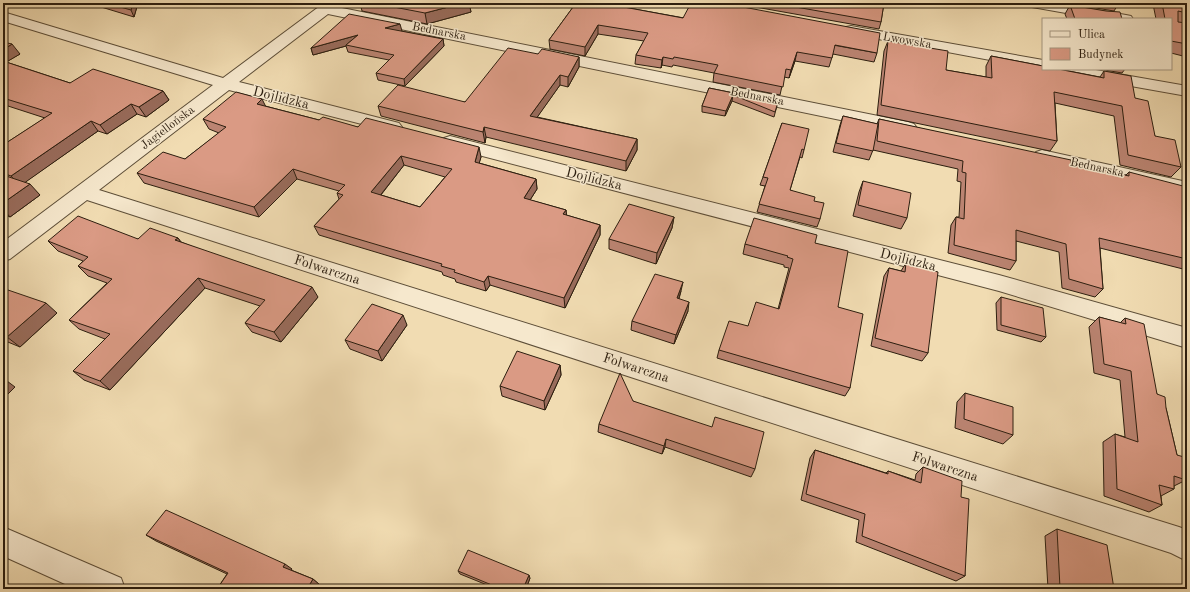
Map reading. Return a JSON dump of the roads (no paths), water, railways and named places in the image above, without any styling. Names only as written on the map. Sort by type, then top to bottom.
[{"type":"street","points":[[1032,3],[1120,18]]},
{"type":"street","name":"Jagiellońska","points":[[6,248],[84,192],[330,6]]},
{"type":"street","name":"Bednarska","points":[[330,6],[926,132]]},
{"type":"street","name":"Dojlidzka","points":[[3,16],[226,84],[412,132]]},
{"type":"street","name":"Lwowska","points":[[840,28],[1042,65]]},
{"type":"street","points":[[1068,70],[1187,92]]},
{"type":"street","name":"Dojlidzka","points":[[435,138],[999,283],[1187,338]]},
{"type":"street","name":"Bednarska","points":[[1026,153],[1187,189]]},
{"type":"street","name":"Folwarczna","points":[[84,192],[1179,541],[1187,547]]},
{"type":"street","points":[[3,541],[106,587]]}]
